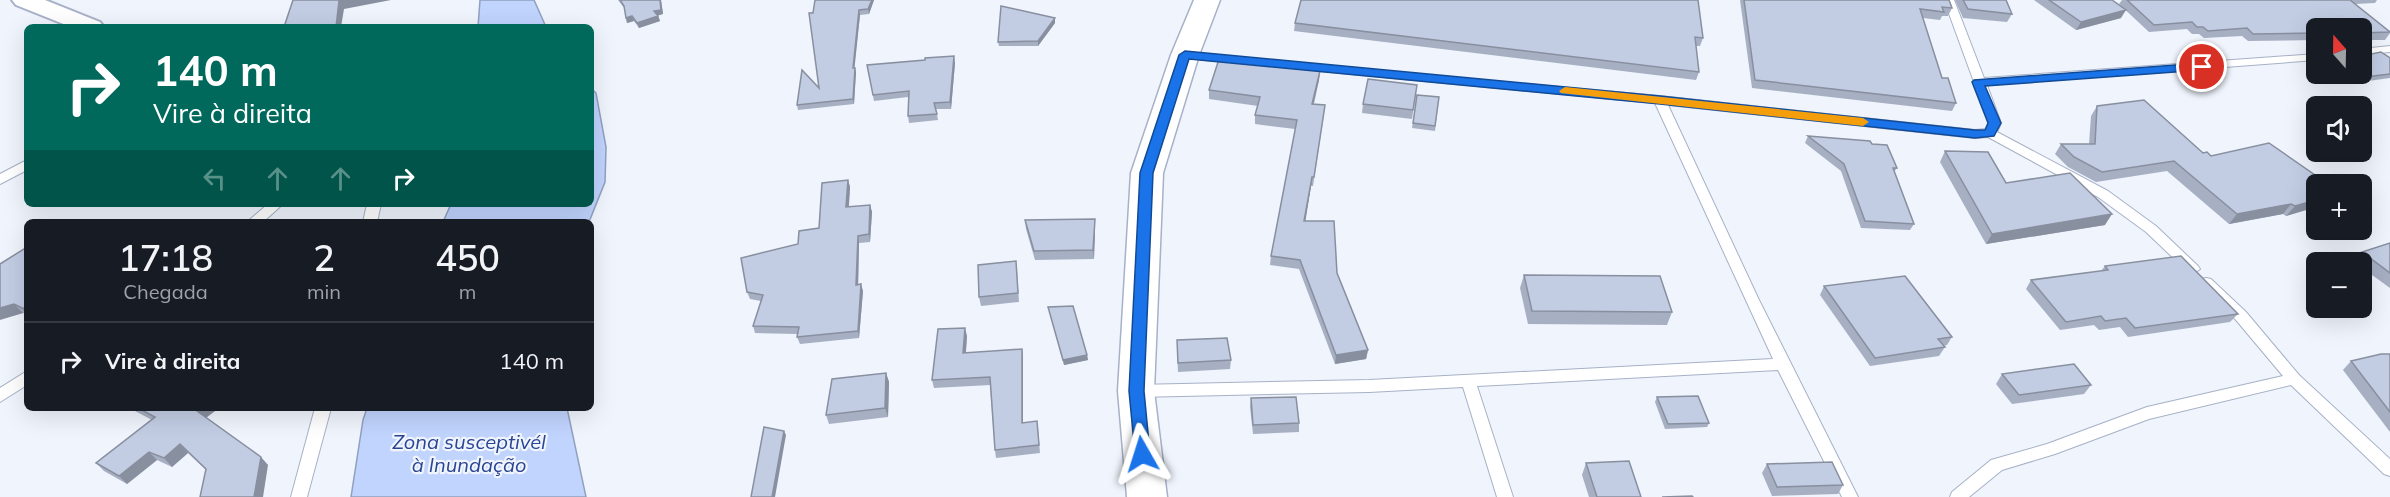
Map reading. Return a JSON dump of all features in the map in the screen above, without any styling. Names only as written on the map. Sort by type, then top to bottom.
[{"type":"main road","points":[[1147,497],[1136,391],[1147,173],[1185,55],[1207,0]]},
{"type":"street","points":[[24,0],[84,24]]},
{"type":"lane","points":[[1949,0],[1995,123],[1990,133]]},
{"type":"lane","points":[[2372,51],[2390,50]]},
{"type":"lane","points":[[1185,55],[1660,100],[1975,134],[1990,133],[2103,194],[2151,229],[2241,316],[2294,379],[2390,469]]},
{"type":"lane","points":[[1978,82],[2306,58]]},
{"type":"lane","points":[[1660,100],[1699,190],[1781,364],[1850,497]]},
{"type":"lane","points":[[0,180],[24,166]]},
{"type":"lane","points":[[258,219],[272,207]]},
{"type":"lane","points":[[1136,391],[1369,386],[1781,364]]},
{"type":"lane","points":[[0,396],[24,379]]},
{"type":"lane","points":[[1958,497],[1997,465],[2049,450],[2147,414],[2294,379]]},
{"type":"lane","points":[[1468,380],[1504,497]]},
{"type":"lane","points":[[299,497],[322,411]]},
{"type":"water","points":[[480,0],[534,0],[545,24],[478,24]]},
{"type":"water","points":[[594,91],[596,93],[606,147],[605,182],[590,219],[444,219],[450,207],[594,207]]},
{"type":"water","name":"Zona susceptivél à Inundação","points":[[366,411],[568,411],[586,497],[351,497]]},
{"type":"building","points":[[293,0],[345,0],[339,1],[336,24],[285,24]]},
{"type":"building","points":[[620,0],[660,0],[661,10],[654,11],[658,16],[637,23],[632,16],[626,18],[624,6]]},
{"type":"building","points":[[815,0],[872,0],[868,9],[859,10],[853,68],[855,68],[853,99],[797,105],[802,70],[819,88],[809,13],[813,13]]},
{"type":"building","points":[[1301,0],[1698,0],[1703,38],[1695,37],[1699,72],[1295,23]]},
{"type":"building","points":[[1744,0],[1949,0],[1952,8],[1942,7],[1944,12],[1920,9],[1942,78],[1948,78],[1956,103],[1755,80]]},
{"type":"building","points":[[1963,0],[2006,0],[2012,14],[1968,9]]},
{"type":"building","points":[[2049,0],[2112,0],[2126,10],[2081,22]]},
{"type":"building","points":[[2127,0],[2350,0],[2390,32],[2372,33],[2372,18],[2306,18],[2306,33],[2253,34],[2247,28],[2208,31],[2203,27],[2197,27],[2192,22],[2154,25]]},
{"type":"building","points":[[1001,6],[1055,18],[1038,41],[998,42]]},
{"type":"building","points":[[2381,52],[2390,58],[2390,74],[2372,76],[2372,54]]},
{"type":"building","points":[[954,56],[950,102],[934,103],[937,114],[908,116],[909,91],[873,95],[867,65]]},
{"type":"building","points":[[1219,59],[1320,71],[1312,104],[1325,105],[1314,177],[1312,177],[1304,221],[1334,221],[1337,273],[1368,350],[1336,355],[1300,260],[1271,256],[1297,120],[1255,115],[1260,97],[1209,90]]},
{"type":"building","points":[[1368,79],[1417,85],[1413,110],[1363,104]]},
{"type":"building","points":[[1417,95],[1439,97],[1435,126],[1413,123]]},
{"type":"building","points":[[2144,100],[2203,153],[2207,152],[2211,156],[2269,143],[2314,174],[2306,174],[2306,203],[2237,214],[2174,161],[2102,172],[2074,157],[2061,144],[2095,144],[2097,106]]},
{"type":"building","points":[[1808,136],[1870,141],[1872,144],[1887,145],[1897,168],[1893,168],[1914,224],[1865,221],[1844,164]]},
{"type":"building","points":[[1945,151],[1988,152],[2006,183],[2070,173],[2112,214],[1992,234]]},
{"type":"building","points":[[848,180],[846,207],[870,205],[869,234],[858,236],[856,285],[861,284],[858,331],[797,337],[799,327],[753,326],[763,295],[747,292],[741,258],[798,244],[799,231],[819,228],[822,183]]},
{"type":"building","points":[[1095,219],[1093,250],[1034,251],[1025,220]]},
{"type":"building","points":[[2390,243],[2390,273],[2372,260],[2372,252],[2362,252]]},
{"type":"building","points":[[24,249],[24,309],[14,304],[0,308],[0,264]]},
{"type":"building","points":[[2181,256],[2238,314],[2135,328],[2126,318],[2105,321],[2101,316],[2066,322],[2031,280],[2108,270],[2105,266]]},
{"type":"building","points":[[1016,261],[1018,293],[979,297],[978,265]]},
{"type":"building","points":[[1524,275],[1660,276],[1672,312],[1532,311]]},
{"type":"building","points":[[1905,276],[1952,337],[1938,339],[1945,347],[1875,358],[1824,286]]},
{"type":"building","points":[[1073,306],[1087,355],[1063,360],[1048,307]]},
{"type":"building","points":[[965,328],[963,353],[1022,349],[1022,423],[1037,421],[1039,445],[995,450],[990,377],[932,380],[938,329]]},
{"type":"building","points":[[1227,338],[1231,360],[1178,363],[1177,340]]},
{"type":"building","points":[[2390,354],[2390,412],[2351,361]]},
{"type":"building","points":[[2074,364],[2091,385],[2019,395],[2002,374]]},
{"type":"building","points":[[886,373],[885,408],[826,415],[832,379]]},
{"type":"building","points":[[1698,396],[1709,423],[1668,424],[1657,397]]},
{"type":"building","points":[[1296,397],[1299,423],[1253,425],[1251,398]]},
{"type":"building","points":[[144,411],[197,411],[261,457],[254,497],[200,497],[206,469],[180,444],[164,458],[149,452],[119,476],[96,463],[155,417]]},
{"type":"building","points":[[764,427],[784,431],[772,497],[751,497]]},
{"type":"building","points":[[1629,461],[1641,497],[1597,497],[1586,463]]},
{"type":"building","points":[[1832,462],[1843,485],[1777,487],[1767,464]]},
{"type":"slow traffic","points":[[1565,91],[1863,122]]},
{"type":"route","points":[[1142,454],[1136,391],[1147,173],[1185,55],[1660,100],[1975,134],[1990,133],[1995,123],[1978,82],[2202,67]]}]
